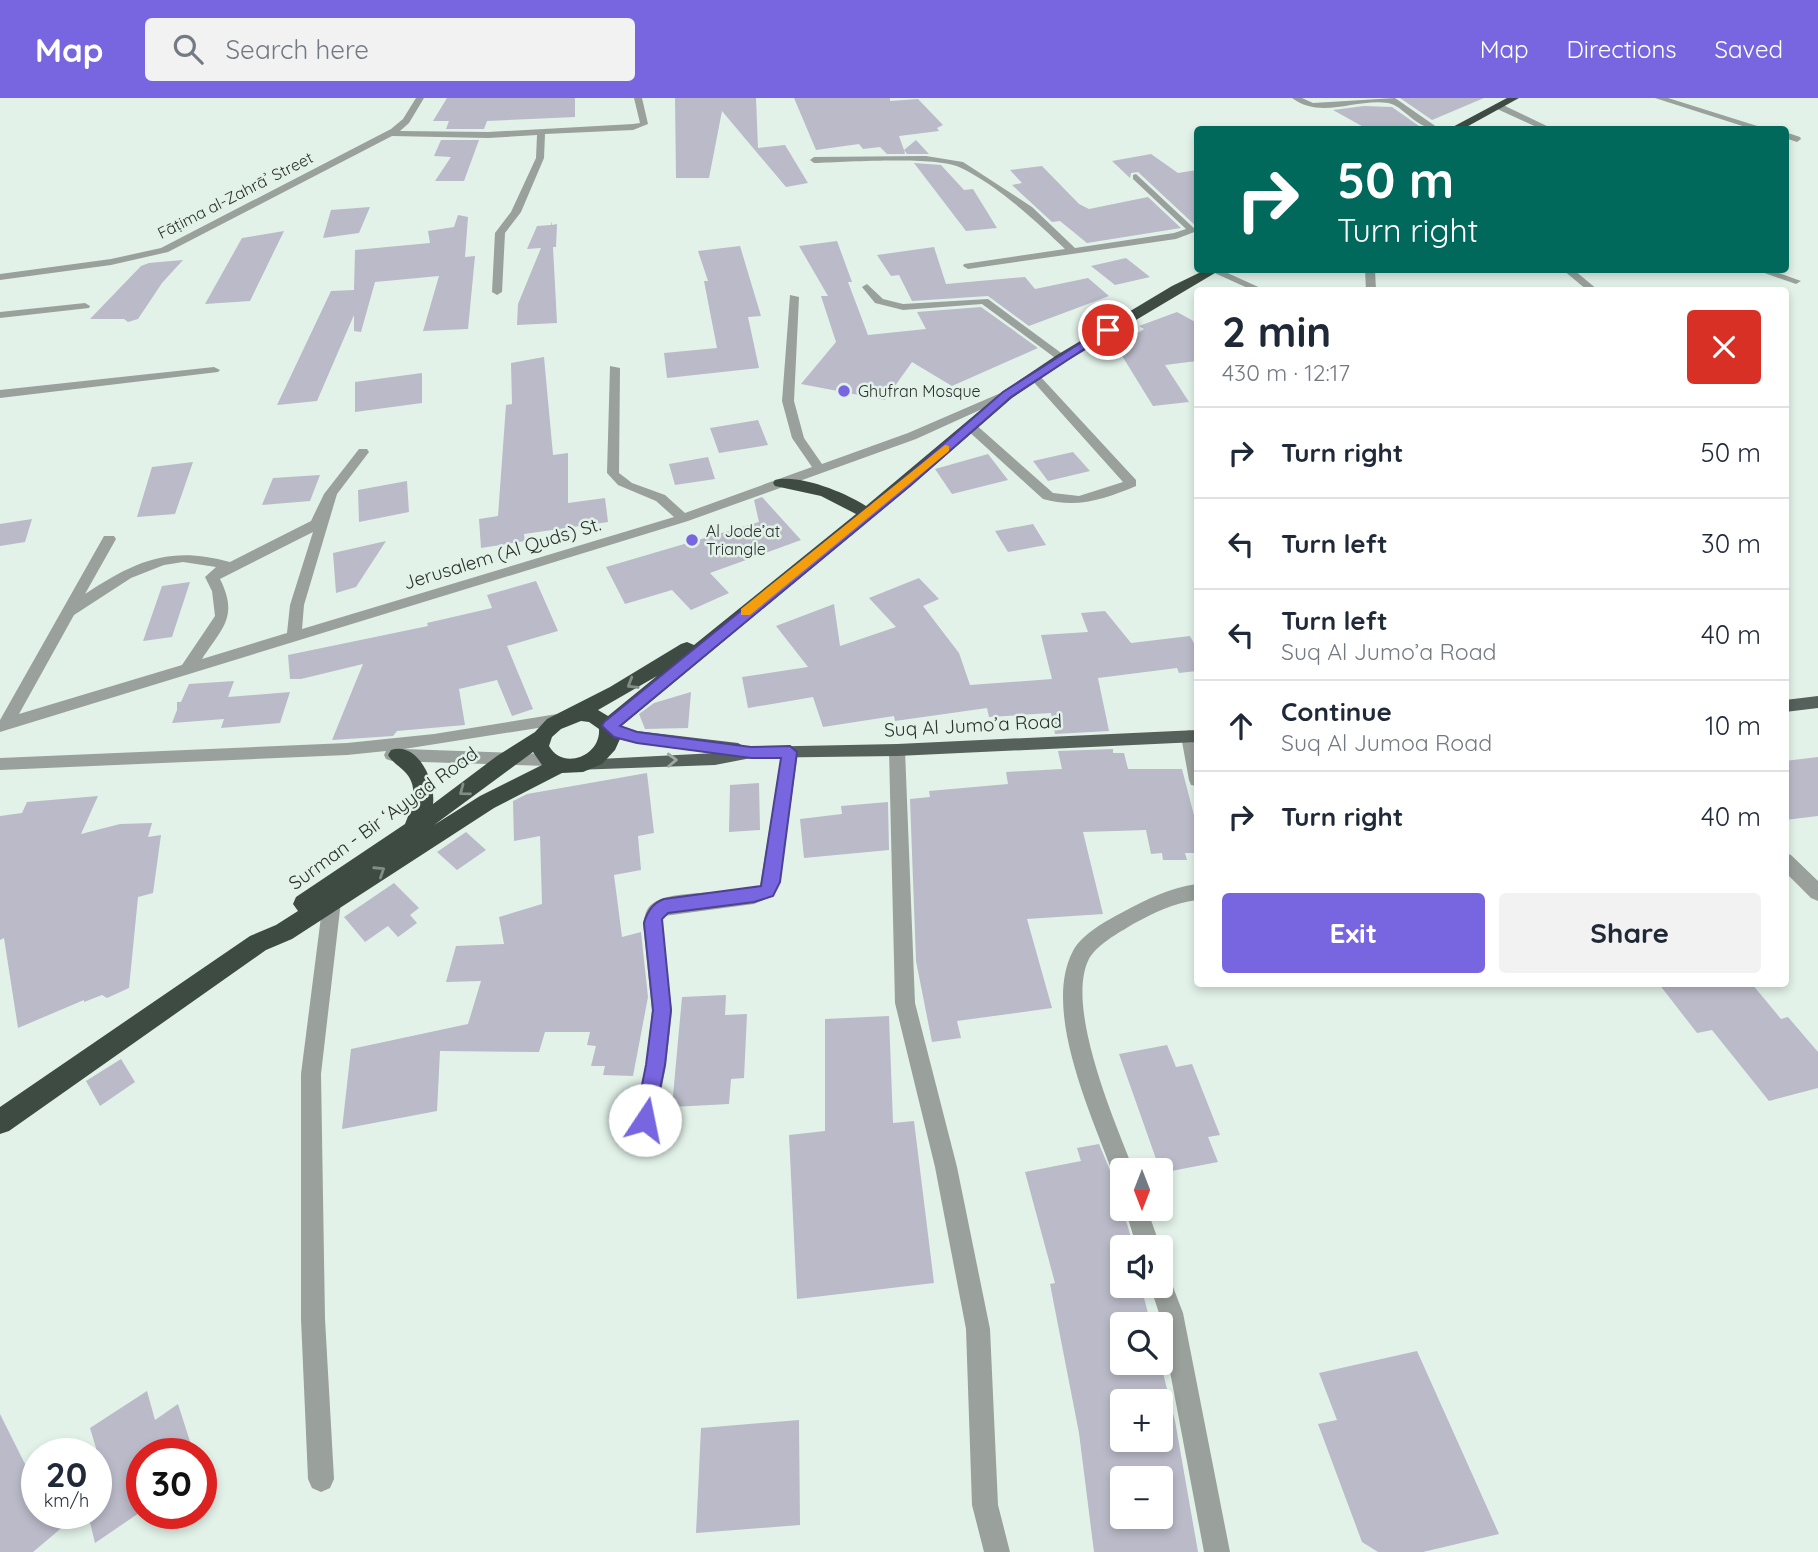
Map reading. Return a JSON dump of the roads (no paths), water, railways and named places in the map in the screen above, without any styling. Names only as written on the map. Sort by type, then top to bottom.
[{"type":"highway","points":[[1462,126],[1514,98]]},
{"type":"highway","points":[[610,728],[1007,394],[1176,289],[1207,273]]},
{"type":"highway","points":[[781,483],[830,492],[866,514]]},
{"type":"highway","points":[[563,718],[593,715],[610,728],[612,738],[608,747],[592,761],[562,764],[539,746],[540,738],[547,728],[563,718],[626,687],[751,607]]},
{"type":"highway","name":"Surman - Bir ‘Ayyad Road","points":[[0,1122],[258,943],[275,926],[330,885],[540,738]]},
{"type":"highway","points":[[398,755],[415,766],[422,776],[424,805],[414,828]]},
{"type":"highway","name":"Surman - Bir ‘Ayyad Road","points":[[258,943],[284,932],[487,802],[562,764]]},
{"type":"main road","points":[[1789,706],[1818,702]]},
{"type":"main road","points":[[610,728],[637,737],[751,752]]},
{"type":"main road","name":"Suq Al Jumo’a Road","points":[[751,752],[897,750],[1193,736]]},
{"type":"main road","points":[[562,764],[715,759],[751,752]]},
{"type":"street","name":"Fāṭima al-Zahrāʾ Street","points":[[0,277],[111,262],[164,250],[391,133],[406,121],[420,98]]},
{"type":"street","points":[[391,133],[541,134],[642,126],[644,121],[638,98]]},
{"type":"street","points":[[1296,98],[1312,106],[1391,99],[1431,126]]},
{"type":"street","points":[[1659,98],[1753,126]]},
{"type":"street","points":[[1498,106],[1542,126]]},
{"type":"street","points":[[497,292],[500,233],[516,212],[540,158],[541,134]]},
{"type":"street","points":[[1789,136],[1797,139]]},
{"type":"street","points":[[814,160],[926,159],[960,164],[1029,209],[1073,251]]},
{"type":"street","points":[[968,266],[1176,236],[1193,230],[1192,226],[1136,177]]},
{"type":"street","points":[[1176,236],[1186,241]]},
{"type":"street","points":[[1220,273],[1253,287]]},
{"type":"street","points":[[1572,273],[1589,287]]},
{"type":"street","points":[[1771,273],[1796,281]]},
{"type":"street","points":[[867,287],[879,301],[903,307],[984,301],[1062,358]]},
{"type":"street","points":[[794,297],[789,401],[798,439],[820,470]]},
{"type":"street","points":[[0,315],[85,306]]},
{"type":"street","points":[[614,368],[613,473],[618,480],[633,489],[659,496],[683,518]]},
{"type":"street","points":[[0,394],[214,370]]},
{"type":"street","points":[[970,426],[1048,496],[1062,502],[1101,497],[1130,483],[1034,376]]},
{"type":"street","name":"Jerusalem (Al Quds) St.","points":[[3,725],[683,518],[922,432],[1007,394]]},
{"type":"street","points":[[212,577],[317,524],[331,494],[363,452]]},
{"type":"street","points":[[294,637],[297,605],[331,494]]},
{"type":"street","points":[[3,725],[110,538]]},
{"type":"street","points":[[66,615],[136,568],[173,559],[195,558],[206,558],[227,566],[212,577]]},
{"type":"street","points":[[188,668],[222,616],[219,592],[212,577]]},
{"type":"street","points":[[0,764],[346,749],[434,740],[563,718]]},
{"type":"street","points":[[346,749],[398,755],[562,764]]},
{"type":"street","points":[[897,750],[905,1003],[946,1167],[978,1329],[985,1505],[997,1552]]},
{"type":"street","points":[[645,1120],[656,1065],[662,1010],[652,923],[654,915],[664,906],[767,891],[771,882],[790,752]]},
{"type":"street","points":[[1789,864],[1818,893]]},
{"type":"street","points":[[1118,1158],[1091,1087],[1075,1017],[1073,987],[1081,955],[1118,923],[1168,895],[1194,892]]},
{"type":"street","points":[[321,1479],[313,1319],[311,1074],[332,901]]},
{"type":"street","points":[[1166,1298],[1171,1313],[1217,1552]]},
{"type":"place","name":"Ghufran Mosque","points":[[844,391]]},
{"type":"place","name":"Al Jode’at Triangle","points":[[692,540]]}]
